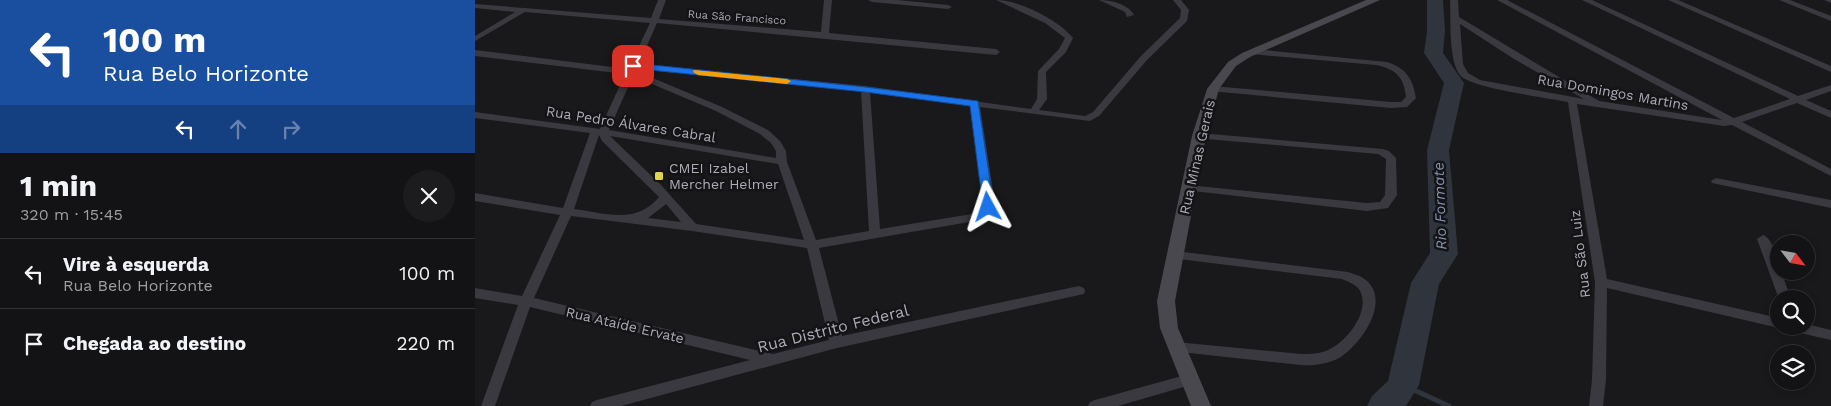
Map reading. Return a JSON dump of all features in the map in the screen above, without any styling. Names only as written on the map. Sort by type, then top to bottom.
[{"type":"street","points":[[488,406],[526,301],[567,212],[599,131],[632,69],[662,0]]},
{"type":"street","points":[[825,35],[828,0]]},
{"type":"street","points":[[873,0],[948,7]]},
{"type":"street","points":[[1000,0],[1051,24],[1063,31],[1069,38],[1063,50],[1045,65],[1042,71],[1042,99],[1033,112]]},
{"type":"street","points":[[1103,0],[1128,11],[1130,15]]},
{"type":"street","points":[[475,53],[865,90],[975,103],[1080,119],[1095,114],[1144,58],[1179,24],[1185,10],[1177,0]]},
{"type":"street","name":"Rua Minas Gerais","points":[[1201,406],[1169,328],[1166,301],[1199,136],[1213,89],[1232,64],[1253,52],[1375,0]]},
{"type":"street","name":"Rua Domingos Martins","points":[[1453,0],[1459,64],[1464,75],[1477,82],[1600,105],[1715,123],[1733,122],[1831,88]]},
{"type":"street","points":[[1501,0],[1831,173]]},
{"type":"street","points":[[1586,0],[1831,115]]},
{"type":"street","points":[[1672,0],[1831,69]]},
{"type":"street","points":[[1783,0],[1831,19]]},
{"type":"street","name":"Rua São Francisco","points":[[475,6],[825,35],[997,52]]},
{"type":"street","points":[[475,38],[522,11]]},
{"type":"street","points":[[1454,17],[1517,57],[1600,105]]},
{"type":"street","points":[[1213,89],[1391,105],[1404,105],[1411,98],[1407,77],[1396,66],[1253,52]]},
{"type":"street","points":[[632,69],[719,109],[764,132],[775,141],[781,151],[782,162],[812,245],[837,343]]},
{"type":"street","points":[[865,90],[875,235]]},
{"type":"street","name":"Rua São Luiz","points":[[1572,100],[1601,282],[1599,380],[1596,406]]},
{"type":"street","points":[[475,197],[567,212],[692,227],[812,245],[975,217],[985,212],[989,203],[975,103]]},
{"type":"street","name":"Rua Pedro Álvares Cabral","points":[[475,115],[599,131],[782,162]]},
{"type":"street","points":[[599,131],[657,187],[692,227]]},
{"type":"street","points":[[1189,188],[1373,207],[1384,205],[1391,195],[1391,158],[1385,152],[1379,150],[1199,136]]},
{"type":"street","points":[[1716,181],[1831,204]]},
{"type":"street","points":[[631,220],[653,211],[665,197]]},
{"type":"street","points":[[1763,239],[1782,290]]},
{"type":"street","points":[[1175,255],[1344,275],[1360,280],[1368,292],[1365,321],[1355,336],[1341,350],[1319,359],[1176,346]]},
{"type":"street","points":[[1601,282],[1770,321]]},
{"type":"street","name":"Rua Distrito Federal","points":[[597,406],[837,343],[1079,291]]},
{"type":"street","name":"Rua Ataíde Ervate","points":[[475,293],[526,301],[775,360]]},
{"type":"street","points":[[1815,332],[1831,336]]},
{"type":"street","points":[[1095,406],[1189,380]]},
{"type":"waterway","name":"Rio Formate","points":[[1384,406],[1398,393],[1403,385],[1425,283],[1444,254],[1438,150],[1454,83],[1433,53],[1436,31],[1435,0]]},
{"type":"waterway","points":[[1403,385],[1449,406]]},
{"type":"slow traffic","points":[[698,72],[787,81]]},
{"type":"place","name":"CMEI Izabel Mercher Helmer","points":[[659,176]]},
{"type":"route","points":[[633,66],[975,103],[988,207]]}]
